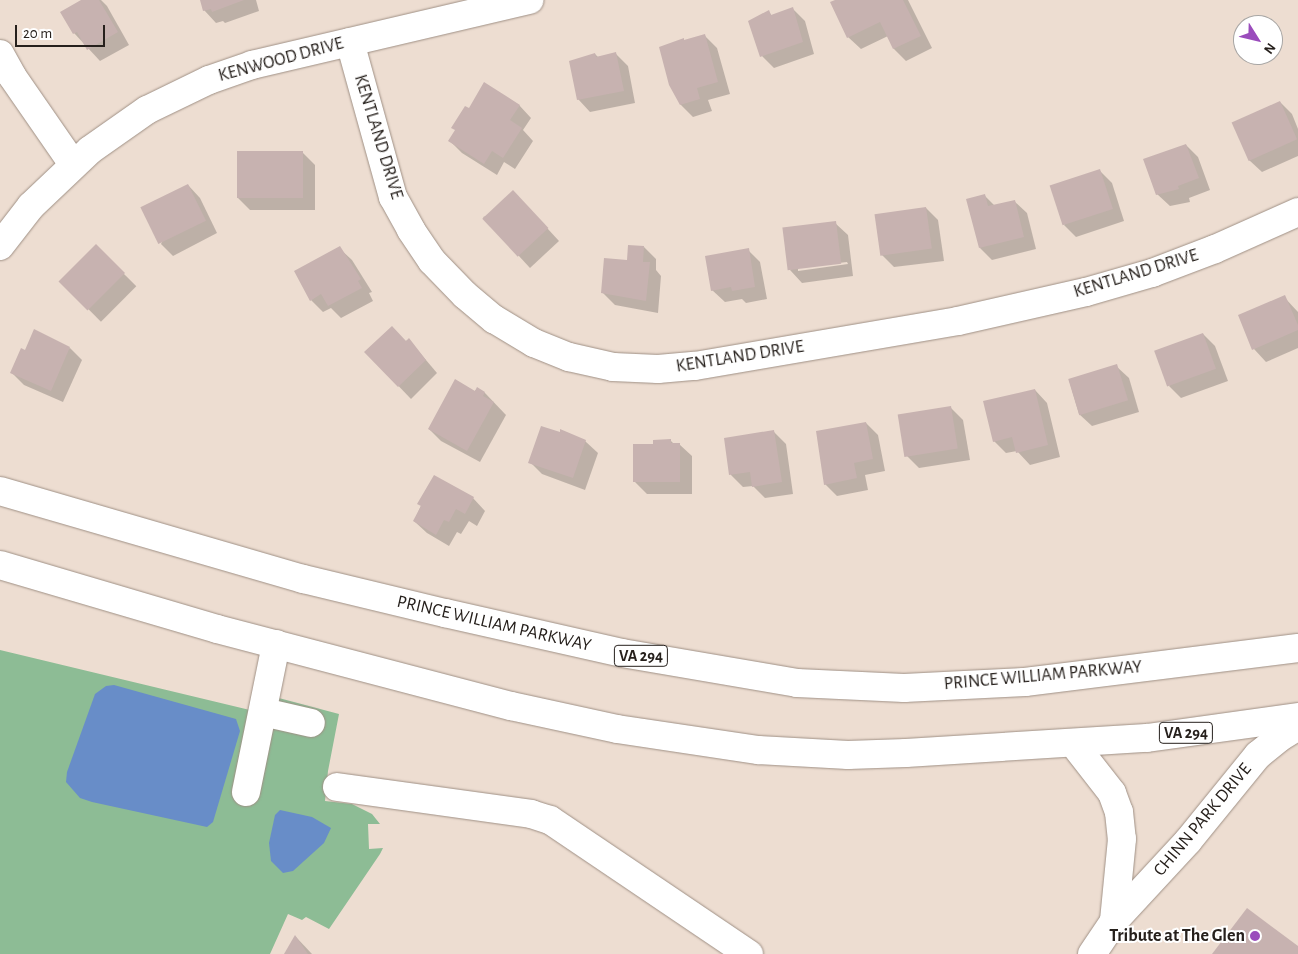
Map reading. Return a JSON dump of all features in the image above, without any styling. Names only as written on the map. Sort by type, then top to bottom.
[{"type":"main road","name":"KENWOOD DRIVE","points":[[0,246],[31,206],[73,164],[147,110],[209,80],[252,65],[529,0]]},
{"type":"main road","name":"KENTLAND DRIVE","points":[[350,42],[394,197],[411,230],[432,261],[465,295],[494,319],[534,343],[568,357],[613,367],[658,369],[695,366],[958,320],[1077,294],[1152,272],[1216,249],[1298,212]]},
{"type":"main road","points":[[0,54],[12,76],[73,164]]},
{"type":"main road","name":"PRINCE WILLIAM PARKWAY","points":[[0,491],[303,579],[426,609],[622,653],[797,683],[904,688],[1026,682],[1298,648]]},
{"type":"main road","name":"VA 294","points":[[0,565],[276,644],[540,712],[617,729],[758,750],[848,754],[906,753],[1073,743],[1147,738],[1298,717]]},
{"type":"main road","points":[[246,792],[276,644]]},
{"type":"main road","points":[[263,712],[311,724]]},
{"type":"main road","name":"CHINN PARK DRIVE","points":[[1092,954],[1114,922],[1188,841],[1258,756],[1279,738],[1298,726]]},
{"type":"main road","name":"CHINN PARK DRIVE","points":[[1073,743],[1112,793],[1119,812],[1122,839],[1114,922]]},
{"type":"main road","points":[[337,787],[531,814],[550,820],[749,954]]},
{"type":"green space","points":[[0,650],[254,711],[275,697],[339,714],[328,771],[325,801],[352,804],[372,814],[380,824],[368,824],[369,849],[383,848],[329,929],[306,917],[302,920],[288,914],[270,954],[0,954]]},
{"type":"water","points":[[114,685],[236,719],[240,731],[213,822],[207,827],[92,802],[80,798],[66,782],[67,772],[95,694],[106,686]]},
{"type":"water","points":[[280,810],[312,817],[331,828],[324,843],[293,871],[283,873],[271,861],[269,843],[275,815]]},
{"type":"building","points":[[81,0],[99,0],[118,32],[87,50],[77,32],[73,34],[60,12]]},
{"type":"building","points":[[200,0],[244,0],[212,12],[211,9],[203,11]]},
{"type":"building","points":[[835,0],[903,0],[921,36],[893,49],[880,22],[847,38],[830,2]]},
{"type":"building","points":[[793,7],[803,42],[760,57],[748,21],[769,10],[771,15]]},
{"type":"building","points":[[705,34],[718,82],[697,88],[700,99],[680,105],[669,85],[659,47],[684,38],[684,40]]},
{"type":"building","points":[[616,52],[624,91],[577,100],[569,61],[595,53],[596,57]]},
{"type":"building","points":[[484,82],[520,105],[510,120],[522,128],[503,158],[492,151],[484,164],[448,141],[455,130],[451,128],[465,106],[469,108]]},
{"type":"building","points":[[1280,101],[1297,139],[1249,161],[1232,123]]},
{"type":"building","points":[[1186,144],[1199,178],[1178,186],[1179,189],[1156,195],[1143,159]]},
{"type":"building","points":[[237,151],[303,151],[303,198],[237,198]]},
{"type":"building","points":[[1100,169],[1113,209],[1063,225],[1050,185]]},
{"type":"building","points":[[188,184],[206,221],[158,244],[140,207]]},
{"type":"building","points":[[513,190],[548,228],[518,257],[482,219]]},
{"type":"building","points":[[985,194],[988,206],[1015,200],[1024,237],[979,248],[966,199]]},
{"type":"building","points":[[926,207],[932,249],[880,256],[875,214]]},
{"type":"building","points":[[836,221],[841,264],[788,270],[782,228]]},
{"type":"building","points":[[96,244],[125,273],[88,310],[59,281]]},
{"type":"building","points":[[628,245],[644,246],[643,262],[650,262],[646,301],[601,293],[604,258],[627,260]]},
{"type":"building","points":[[340,246],[361,279],[358,281],[362,288],[328,306],[321,294],[310,301],[294,271]]},
{"type":"building","points":[[749,248],[755,287],[732,291],[731,287],[711,291],[705,256]]},
{"type":"building","points":[[1285,295],[1298,325],[1298,330],[1252,350],[1238,315]]},
{"type":"building","points":[[392,326],[406,341],[409,338],[426,360],[398,387],[364,352]]},
{"type":"building","points":[[34,329],[70,347],[51,391],[10,373],[21,348],[25,350]]},
{"type":"building","points":[[1203,333],[1216,369],[1167,386],[1154,351]]},
{"type":"building","points":[[1117,364],[1128,400],[1079,415],[1068,379]]},
{"type":"building","points":[[455,379],[475,391],[477,387],[485,392],[483,396],[494,402],[467,451],[428,429]]},
{"type":"building","points":[[1035,389],[1048,445],[1016,453],[1012,437],[993,442],[983,401]]},
{"type":"building","points":[[951,406],[958,448],[904,457],[898,414]]},
{"type":"building","points":[[866,422],[873,459],[854,463],[857,478],[824,485],[816,431]]},
{"type":"building","points":[[541,426],[560,432],[560,429],[586,440],[573,478],[528,463]]},
{"type":"building","points":[[774,430],[782,482],[752,487],[750,472],[729,475],[724,438]]},
{"type":"building","points":[[671,439],[671,443],[680,443],[680,482],[633,482],[633,444],[653,444],[653,440]]},
{"type":"building","points":[[434,475],[474,497],[465,514],[456,509],[449,522],[444,520],[436,535],[413,521],[421,506],[417,504]]},
{"type":"building","name":"Tribute at The Glen","points":[[1247,908],[1298,946],[1298,954],[1212,954]]},
{"type":"building","points":[[295,935],[308,954],[284,954]]},
{"type":"place","name":"Tribute at The Glen","points":[[1255,936]]}]
